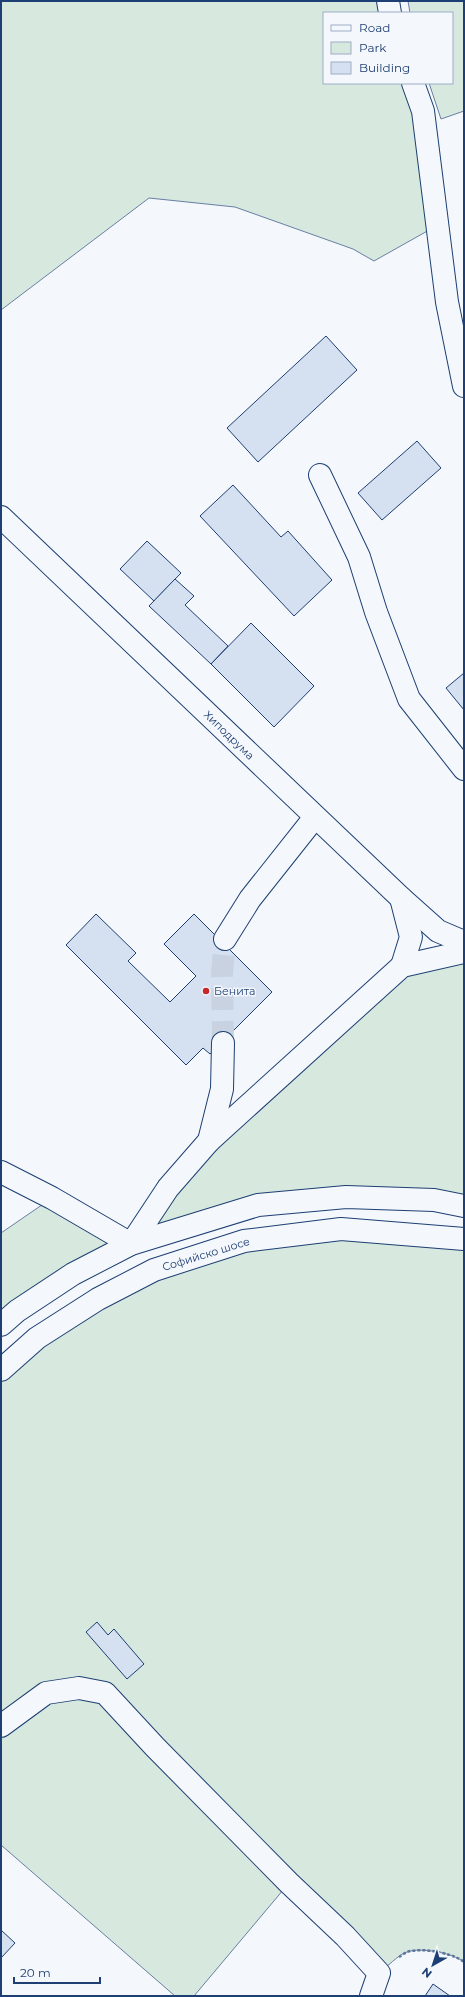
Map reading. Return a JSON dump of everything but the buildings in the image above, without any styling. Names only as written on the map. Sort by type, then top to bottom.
[{"type":"street","points":[[388,1],[390,12]]},
{"type":"street","points":[[413,84],[423,111],[446,302],[464,386]]},
{"type":"street","points":[[320,475],[359,557],[376,612],[409,699],[464,769]]},
{"type":"street","name":"Хиподрума","points":[[1,518],[401,898],[438,931],[464,942]]},
{"type":"street","points":[[225,939],[250,899],[315,817]]},
{"type":"street","points":[[131,1244],[168,1188],[209,1141],[402,966],[412,937],[401,898]]},
{"type":"street","points":[[402,966],[464,952]]},
{"type":"street","points":[[209,1141],[222,1089],[223,1043]]},
{"type":"street","points":[[1,1172],[52,1198],[131,1244]]},
{"type":"street","points":[[1,1325],[18,1311],[73,1274],[131,1244],[258,1205],[346,1197],[434,1200],[464,1206]]},
{"type":"street","name":"Софийско шосе","points":[[1,1370],[37,1338],[98,1299],[154,1270],[244,1241],[341,1228],[464,1239]]},
{"type":"street","points":[[1,1726],[46,1693],[79,1688],[105,1693],[155,1747],[289,1883],[345,1936],[380,1974],[371,1996]]},
{"type":"path","points":[[380,1974],[406,1952],[431,1951],[459,1958],[464,1962]]},
{"type":"green space","points":[[1,1],[389,1],[392,12],[323,12],[323,84],[414,84],[438,225],[374,261],[353,249],[235,207],[149,198],[1,310]]},
{"type":"green space","points":[[408,1],[464,1],[464,111],[441,119],[429,84],[453,84],[453,12],[410,12]]},
{"type":"green space","points":[[464,952],[464,1206],[346,1197],[180,1228],[1,1325],[1,1233],[52,1198],[132,1244],[168,1188],[402,966]]},
{"type":"green space","points":[[341,1229],[464,1239],[464,1962],[445,1954],[420,1950],[407,1952],[400,1955],[379,1973],[289,1883],[194,1996],[175,1996],[1,1845],[1,1370],[154,1270]]},
{"type":"tunnel","points":[[223,1043],[222,973],[225,939]]},
{"type":"place","name":"Бенита","points":[[206,991]]}]
